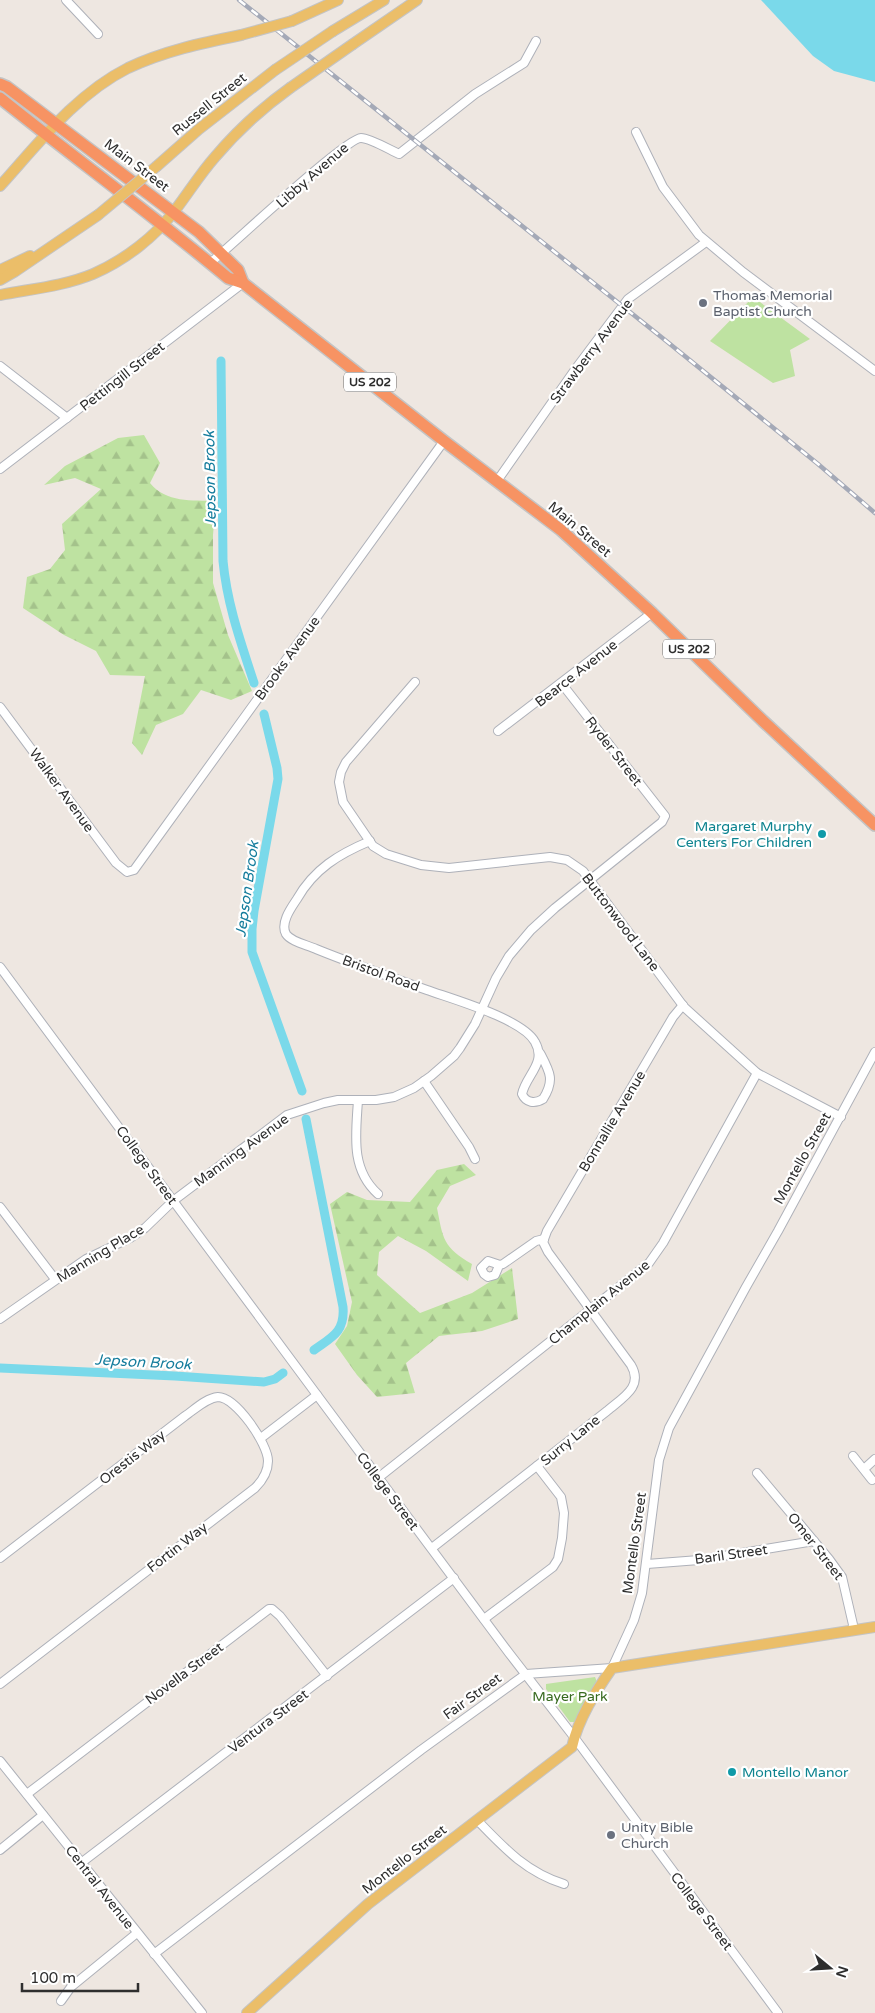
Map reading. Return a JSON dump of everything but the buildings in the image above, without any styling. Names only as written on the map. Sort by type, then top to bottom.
[{"type":"highway","name":"Main Street","points":[[0,84],[57,123],[174,212],[222,253],[238,270],[243,283]]},
{"type":"highway","name":"Main Street","points":[[0,98],[228,278],[243,283],[561,530],[652,613],[756,714],[875,825]]},
{"type":"main road","points":[[0,186],[57,123],[89,94],[127,69],[170,52],[241,35],[292,20],[338,0]]},
{"type":"main road","name":"Russell Street","points":[[0,280],[98,215],[213,117],[275,70],[384,0]]},
{"type":"main road","points":[[0,295],[80,279],[116,262],[134,250],[156,234],[214,158],[250,120],[290,88],[417,0]]},
{"type":"main road","name":"Russell Street","points":[[0,270],[60,241]]},
{"type":"main road","points":[[612,1668],[875,1627]]},
{"type":"main road","name":"Montello Street","points":[[247,2013],[368,1904],[572,1747],[574,1737],[612,1668]]},
{"type":"street","points":[[66,0],[98,34]]},
{"type":"street","name":"Libby Avenue","points":[[210,263],[327,160],[354,139],[364,138],[400,154],[475,94],[524,63],[536,41]]},
{"type":"street","points":[[636,132],[663,187],[706,242],[875,371]]},
{"type":"street","name":"Strawberry Avenue","points":[[496,481],[628,299],[706,242]]},
{"type":"street","name":"Pettingill Street","points":[[0,469],[243,283]]},
{"type":"street","points":[[0,366],[67,418]]},
{"type":"street","name":"Brooks Avenue","points":[[127,872],[134,870],[444,441]]},
{"type":"street","name":"Bearce Avenue","points":[[498,731],[562,684],[652,613]]},
{"type":"street","name":"Buttonwood Lane","points":[[415,682],[346,762],[341,772],[339,782],[343,802],[377,850],[403,860],[435,867],[466,867],[542,857],[560,858],[578,866],[683,1005],[757,1072],[841,1117]]},
{"type":"street","name":"Ryder Street","points":[[562,684],[665,817]]},
{"type":"street","name":"Walker Avenue","points":[[0,706],[116,863],[127,872]]},
{"type":"street","name":"Manning Avenue","points":[[173,1201],[287,1115],[324,1102],[394,1097],[424,1081],[454,1056],[468,1036],[496,978],[509,956],[520,943],[549,913],[650,833],[665,817]]},
{"type":"street","name":"Bristol Road","points":[[370,841],[339,855],[308,883],[287,916],[285,930],[291,938],[482,1010],[526,1032],[535,1040],[551,1078],[543,1099],[532,1102],[526,1100],[522,1094],[536,1067],[540,1053]]},
{"type":"street","name":"College Street","points":[[0,967],[378,1478],[574,1737],[778,2013]]},
{"type":"street","name":"Bonnallie Avenue","points":[[544,1239],[547,1230],[673,1017],[683,1005]]},
{"type":"street","name":"Montello Street","points":[[612,1668],[634,1620],[642,1593],[659,1460],[669,1428],[875,1052]]},
{"type":"street","name":"Champlain Avenue","points":[[378,1478],[591,1310],[655,1256],[757,1072]]},
{"type":"street","points":[[424,1081],[469,1147],[475,1160]]},
{"type":"street","points":[[358,1100],[356,1152],[365,1180],[378,1194]]},
{"type":"street","name":"Manning Place","points":[[0,1318],[86,1259],[130,1238],[145,1228],[173,1201]]},
{"type":"street","points":[[0,1207],[55,1279]]},
{"type":"street","points":[[498,1268],[492,1277],[488,1277],[482,1271],[485,1262],[494,1262],[500,1265],[536,1241],[544,1239]]},
{"type":"street","name":"Surry Lane","points":[[432,1548],[627,1394],[636,1380],[632,1365],[548,1252],[544,1239]]},
{"type":"street","points":[[260,1438],[317,1395]]},
{"type":"street","name":"Orestis Way","points":[[0,1558],[185,1416],[210,1399],[220,1397],[235,1405],[260,1438]]},
{"type":"street","name":"Fortin Way","points":[[0,1684],[255,1488],[267,1468],[267,1451],[260,1438]]},
{"type":"street","points":[[853,1456],[872,1480]]},
{"type":"street","points":[[864,1468],[875,1459]]},
{"type":"street","points":[[484,1619],[546,1574],[558,1559],[562,1538],[563,1503],[561,1497],[537,1466]]},
{"type":"street","name":"Omer Street","points":[[757,1473],[842,1577],[854,1630]]},
{"type":"street","name":"Baril Street","points":[[647,1564],[699,1560],[814,1541]]},
{"type":"street","name":"Ventura Street","points":[[81,1863],[454,1578]]},
{"type":"street","name":"Novella Street","points":[[27,1794],[269,1609],[272,1609],[280,1616],[327,1676]]},
{"type":"street","points":[[526,1674],[612,1668]]},
{"type":"street","name":"Fair Street","points":[[154,1954],[421,1750],[526,1674]]},
{"type":"street","name":"Central Avenue","points":[[0,1761],[202,2013]]},
{"type":"street","points":[[0,1850],[43,1815]]},
{"type":"street","points":[[477,1820],[525,1866],[564,1884]]},
{"type":"street","points":[[61,2001],[71,1987],[137,1933]]},
{"type":"green space","points":[[753,297],[810,339],[790,350],[795,376],[773,383],[710,341]]},
{"type":"green space","points":[[144,435],[160,463],[150,483],[156,489],[164,494],[180,499],[216,501],[213,535],[213,583],[228,635],[252,691],[231,700],[201,690],[183,714],[156,725],[142,755],[132,743],[145,676],[110,675],[96,651],[64,635],[23,608],[27,577],[50,569],[65,550],[62,524],[101,489],[75,478],[44,485],[65,466],[118,438]]},
{"type":"green space","points":[[464,1164],[476,1175],[450,1186],[437,1208],[446,1241],[455,1252],[472,1264],[468,1281],[426,1251],[398,1236],[379,1252],[377,1275],[420,1313],[472,1293],[512,1268],[518,1319],[482,1331],[439,1336],[406,1363],[415,1393],[377,1397],[357,1375],[335,1344],[347,1326],[352,1302],[330,1204],[347,1192],[367,1200],[410,1202],[437,1170]]},
{"type":"green space","name":"Mayer Park","points":[[595,1677],[597,1682],[575,1722],[570,1722],[546,1689],[546,1684]]},
{"type":"water","points":[[761,0],[875,0],[875,82],[834,71],[813,56]]},
{"type":"waterway","name":"Jepson Brook","points":[[221,361],[223,561],[231,608],[254,683]]},
{"type":"waterway","name":"Jepson Brook","points":[[264,714],[278,779],[254,911],[252,952],[302,1091]]},
{"type":"waterway","name":"Jepson Brook","points":[[306,1119],[343,1307],[342,1322],[336,1333],[314,1350]]},
{"type":"waterway","name":"Jepson Brook","points":[[0,1368],[264,1382],[275,1379],[283,1373]]},
{"type":"railway","points":[[239,0],[665,340],[818,464],[875,513]]},
{"type":"place","name":"Thomas Memorial Baptist Church","points":[[703,303]]},
{"type":"place","name":"Margaret Murphy Centers For Children","points":[[822,834]]},
{"type":"place","name":"Montello Manor","points":[[732,1772]]},
{"type":"place","name":"Unity Bible Church","points":[[611,1835]]}]
